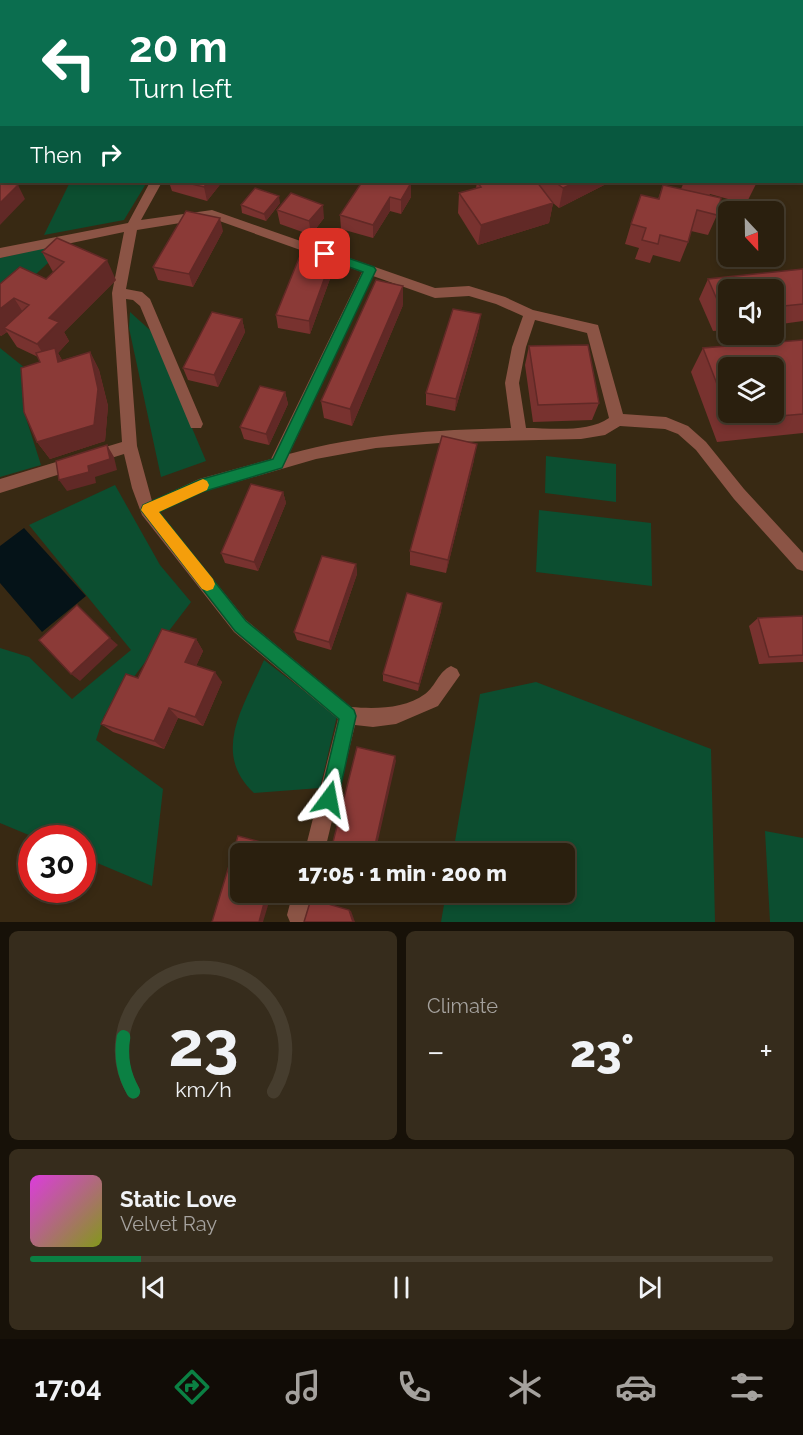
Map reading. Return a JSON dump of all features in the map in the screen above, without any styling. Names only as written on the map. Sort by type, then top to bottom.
[{"type":"street","points":[[155,183],[132,226],[119,293],[130,446],[148,510],[240,626],[348,716],[373,718],[396,715],[432,700],[451,675]]},
{"type":"street","points":[[0,253],[132,226],[212,214],[435,293],[469,291],[500,300],[530,314],[593,329],[617,420]]},
{"type":"street","points":[[277,463],[370,270]]},
{"type":"street","points":[[119,293],[137,296],[145,303],[196,424]]},
{"type":"street","points":[[519,434],[512,383],[519,347],[530,314]]},
{"type":"street","points":[[148,510],[199,486],[316,453],[376,442],[452,436],[581,433],[605,429],[617,420],[666,423],[683,430],[700,446],[746,503],[803,564]]},
{"type":"street","points":[[0,486],[130,446]]},
{"type":"street","points":[[317,843],[348,716]]},
{"type":"street","points":[[297,915],[300,903]]},
{"type":"green space","points":[[70,183],[146,183],[124,220],[44,235]]},
{"type":"green space","points":[[58,245],[61,251],[0,307],[0,258]]},
{"type":"green space","points":[[130,312],[151,331],[206,461],[161,477],[129,328]]},
{"type":"green space","points":[[0,348],[25,368],[26,418],[41,465],[0,477]]},
{"type":"green space","points":[[546,456],[616,464],[616,502],[545,493]]},
{"type":"green space","points":[[115,485],[160,565],[191,602],[104,716],[96,740],[163,789],[152,886],[96,862],[96,825],[18,825],[18,830],[0,823],[0,648],[29,657],[72,699],[131,650],[29,525]]},
{"type":"green space","points":[[539,510],[651,523],[652,586],[536,572]]},
{"type":"green space","points":[[264,660],[337,716],[320,788],[254,793],[241,777],[234,761],[235,728]]},
{"type":"green space","points":[[536,682],[711,749],[715,922],[441,922],[444,903],[575,903],[575,843],[455,843],[480,694]]},
{"type":"green space","points":[[765,831],[803,838],[803,922],[770,922]]},
{"type":"shaded area","points":[[24,528],[86,596],[42,632],[0,583],[0,546]]},
{"type":"building","points":[[0,183],[18,185],[0,203]]},
{"type":"building","points":[[187,183],[207,183],[204,187]]},
{"type":"building","points":[[361,183],[411,183],[401,200],[390,197],[373,225],[340,215]]},
{"type":"building","points":[[478,183],[538,183],[553,203],[481,225],[459,193],[481,187]]},
{"type":"building","points":[[556,183],[574,183],[563,188]]},
{"type":"building","points":[[663,185],[721,198],[718,201],[717,215],[697,210],[688,242],[660,235],[658,244],[642,240],[646,228],[631,224],[641,195],[659,199]]},
{"type":"building","points":[[255,188],[279,196],[264,214],[241,205]]},
{"type":"building","points":[[291,193],[323,205],[309,221],[277,210]]},
{"type":"building","points":[[186,211],[220,218],[189,274],[153,267]]},
{"type":"building","points":[[57,238],[107,260],[49,318],[59,322],[37,344],[4,328],[29,305],[14,298],[0,309],[0,284],[20,267],[46,279],[64,262],[42,252]]},
{"type":"building","points":[[299,258],[330,263],[309,321],[276,315]]},
{"type":"building","points":[[803,269],[803,304],[784,306],[784,279],[718,279],[718,302],[708,279]]},
{"type":"building","points":[[376,280],[403,286],[350,409],[321,401]]},
{"type":"building","points":[[453,309],[481,314],[456,399],[426,393]]},
{"type":"building","points":[[212,312],[242,319],[214,375],[183,368]]},
{"type":"building","points":[[803,340],[803,414],[784,416],[784,357],[718,357],[718,387],[703,348],[784,345],[784,342]]},
{"type":"building","points":[[588,345],[599,403],[538,405],[529,346]]},
{"type":"building","points":[[55,348],[58,362],[90,352],[98,389],[94,425],[37,442],[24,412],[21,368],[40,362],[36,353]]},
{"type":"building","points":[[260,386],[285,392],[266,434],[240,427]]},
{"type":"building","points":[[442,436],[477,444],[448,560],[410,551]]},
{"type":"building","points":[[107,445],[110,459],[88,466],[89,472],[59,480],[56,461]]},
{"type":"building","points":[[251,484],[283,492],[254,562],[221,553]]},
{"type":"building","points":[[322,556],[356,564],[329,642],[294,632]]},
{"type":"building","points":[[407,593],[442,603],[419,684],[383,674]]},
{"type":"building","points":[[77,605],[110,638],[71,674],[39,640]]},
{"type":"building","points":[[803,616],[803,655],[769,657],[758,618]]},
{"type":"building","points":[[162,629],[196,639],[185,662],[215,672],[195,717],[169,708],[154,741],[101,724],[126,674],[138,678]]},
{"type":"building","points":[[357,747],[395,756],[375,843],[333,843]]},
{"type":"building","points":[[238,836],[265,843],[236,843]]},
{"type":"building","points":[[230,862],[230,903],[264,903],[259,922],[212,922]]},
{"type":"building","points":[[310,903],[325,903],[349,910],[353,922],[304,922]]},
{"type":"slow traffic","points":[[203,485],[148,510],[207,584]]},
{"type":"route","points":[[325,254],[370,270],[277,463],[199,486],[148,510],[240,626],[348,716],[329,799]]}]
